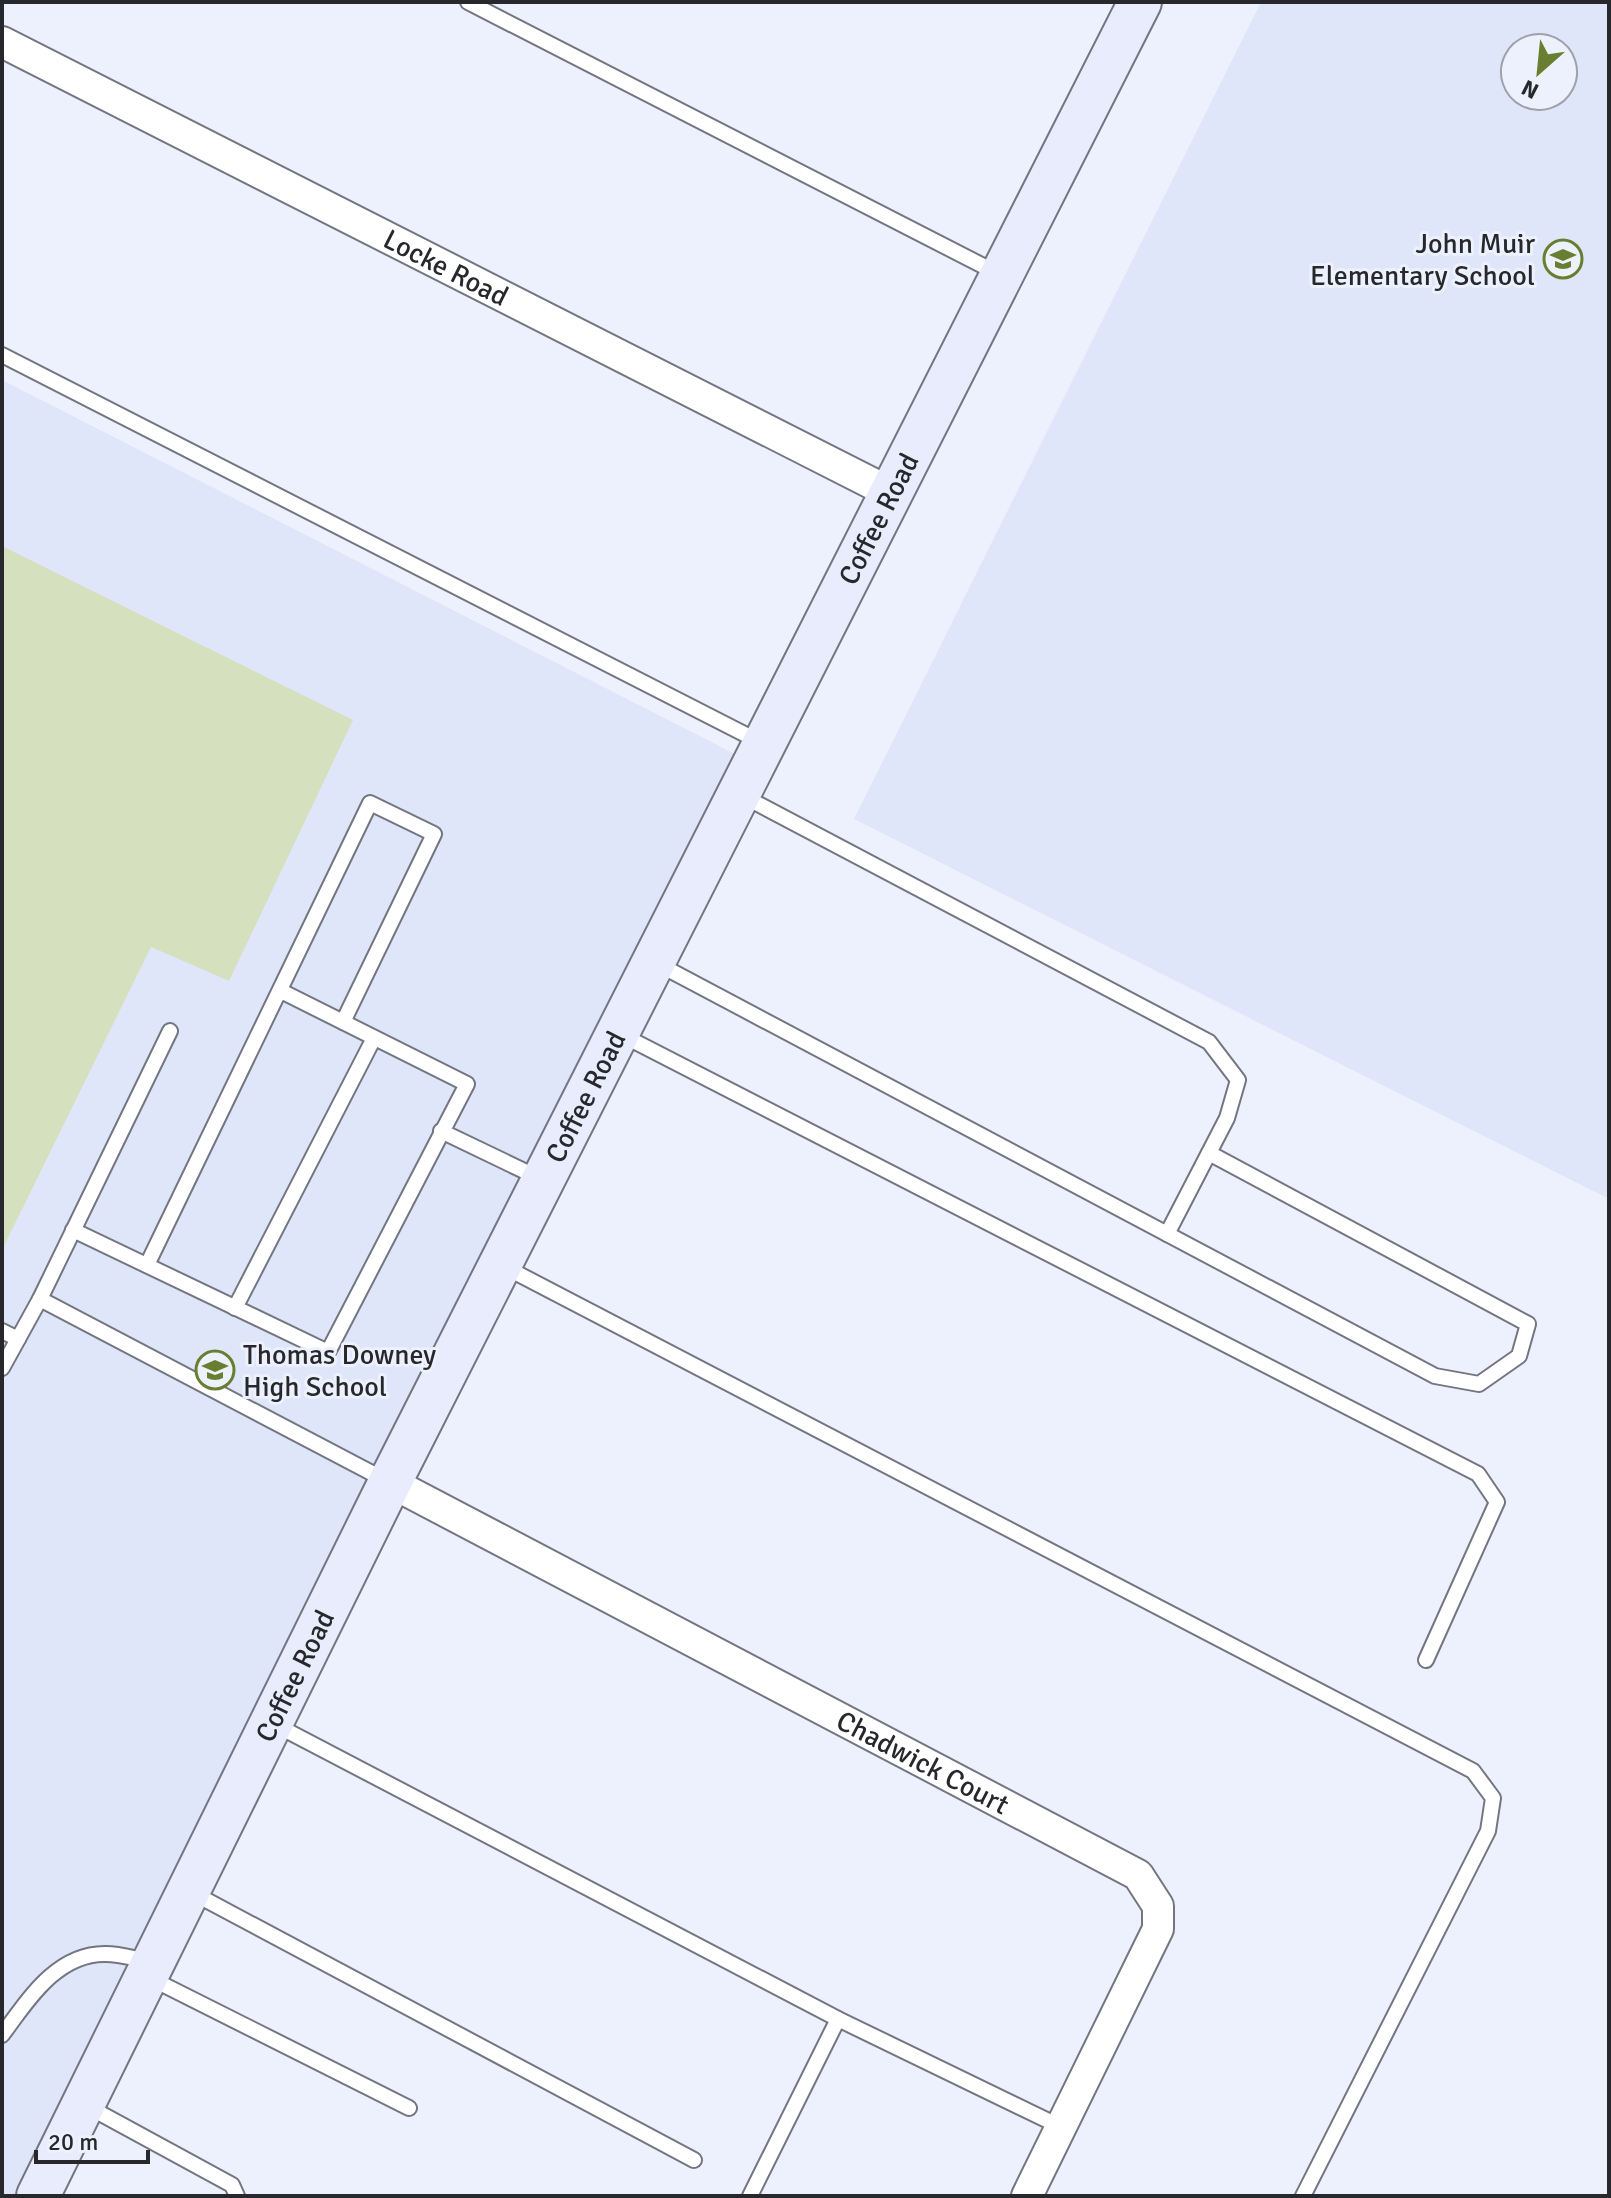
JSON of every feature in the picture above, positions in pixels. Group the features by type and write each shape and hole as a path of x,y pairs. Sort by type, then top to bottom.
{"main road":[{"name":"Coffee Road","path":"45,2190 83,2105 390,1482 1140,2"}],"street":[{"name":"Locke Road","path":"2,42 891,493"},
{"name":"Chadwick Court","path":"390,1482 1138,1875 1158,1906 1158,1929 1027,2196"}],"lane":[{"path":"468,2 1001,275"},
{"path":"2,355 763,744"},
{"path":"739,794 1209,1042 1238,1080 1227,1118 1167,1234"},
{"path":"147,1265 370,803 434,834 343,1022"},
{"path":"654,962 1435,1376 1479,1384 1519,1356 1528,1324 1209,1153"},
{"path":"73,1230 328,1352 467,1084 281,991"},
{"path":"2,1368 40,1299 170,1031"},
{"path":"618,1033 1478,1474 1497,1502 1426,1660"},
{"path":"235,1308 374,1038"},
{"path":"441,1131 543,1180"},
{"path":"501,1265 1473,1771 1493,1798 1488,1831 1303,2196"},
{"path":"40,1299 390,1482"},
{"path":"2,1331 18,1339"},
{"path":"272,1723 838,2019 1061,2127"},
{"path":"189,1891 694,2160"},
{"path":"2,2035 37,1987 75,1959 106,1954 150,1969 409,2108"},
{"path":"750,2196 838,2019"},
{"path":"83,2105 232,2185 237,2196"}],"shaded area":[{"path":"1261,2 1609,2 1609,1199 854,819"},
{"name":"Thomas Downey High School","path":"2,380 735,754 15,2196 2,2196"}],"green space":[{"path":"2,546 353,720 229,981 151,947 2,1250"}],"place":[{"name":"John Muir Elementary School","path":"1563,259"},
{"name":"Thomas Downey High School","path":"215,1370"}]}
